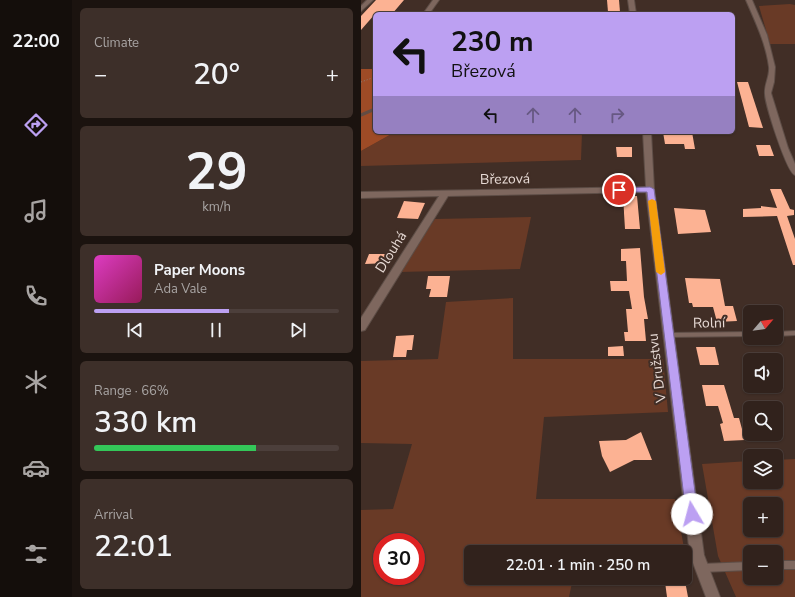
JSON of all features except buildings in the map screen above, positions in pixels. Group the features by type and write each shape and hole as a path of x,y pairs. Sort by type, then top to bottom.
{"street":[{"path":"361,9 370,0"},
{"path":"427,12 436,0"},
{"path":"631,0 633,12"},
{"path":"749,0 764,35 772,67 771,82 768,93 783,148 795,173"},
{"name":"V Družstvu","path":"647,134 650,189 697,555 713,597"},
{"name":"Březová","path":"361,195 650,189"},
{"name":"Dlouhá","path":"361,327 445,193"}],"lane":[{"name":"Rolní","path":"669,335 743,334"},
{"path":"783,334 795,334"},
{"path":"783,565 795,565"},
{"path":"702,568 743,566"}],"path":[{"path":"361,82 373,78"}],"shaded area":[{"path":"795,5 795,44 770,44 759,6"},
{"path":"361,69 373,69 373,134 391,134 361,151"},
{"path":"391,134 582,134 581,160 361,166 361,151"},
{"path":"531,217 520,269 399,272 435,219"},
{"path":"513,298 513,359 663,359 668,412 544,417 536,499 675,499 684,545 464,545 464,585 572,585 569,597 361,597 361,510 393,509 412,444 361,443 361,361 438,359 446,302"},
{"path":"795,459 795,597 736,597 718,556 702,464 743,461 743,489 783,489 783,460"}],"waterway":[{"path":"361,115 373,110"}],"slow traffic":[{"path":"652,201 661,272"}],"route":[{"path":"619,190 650,189 692,514"}]}
